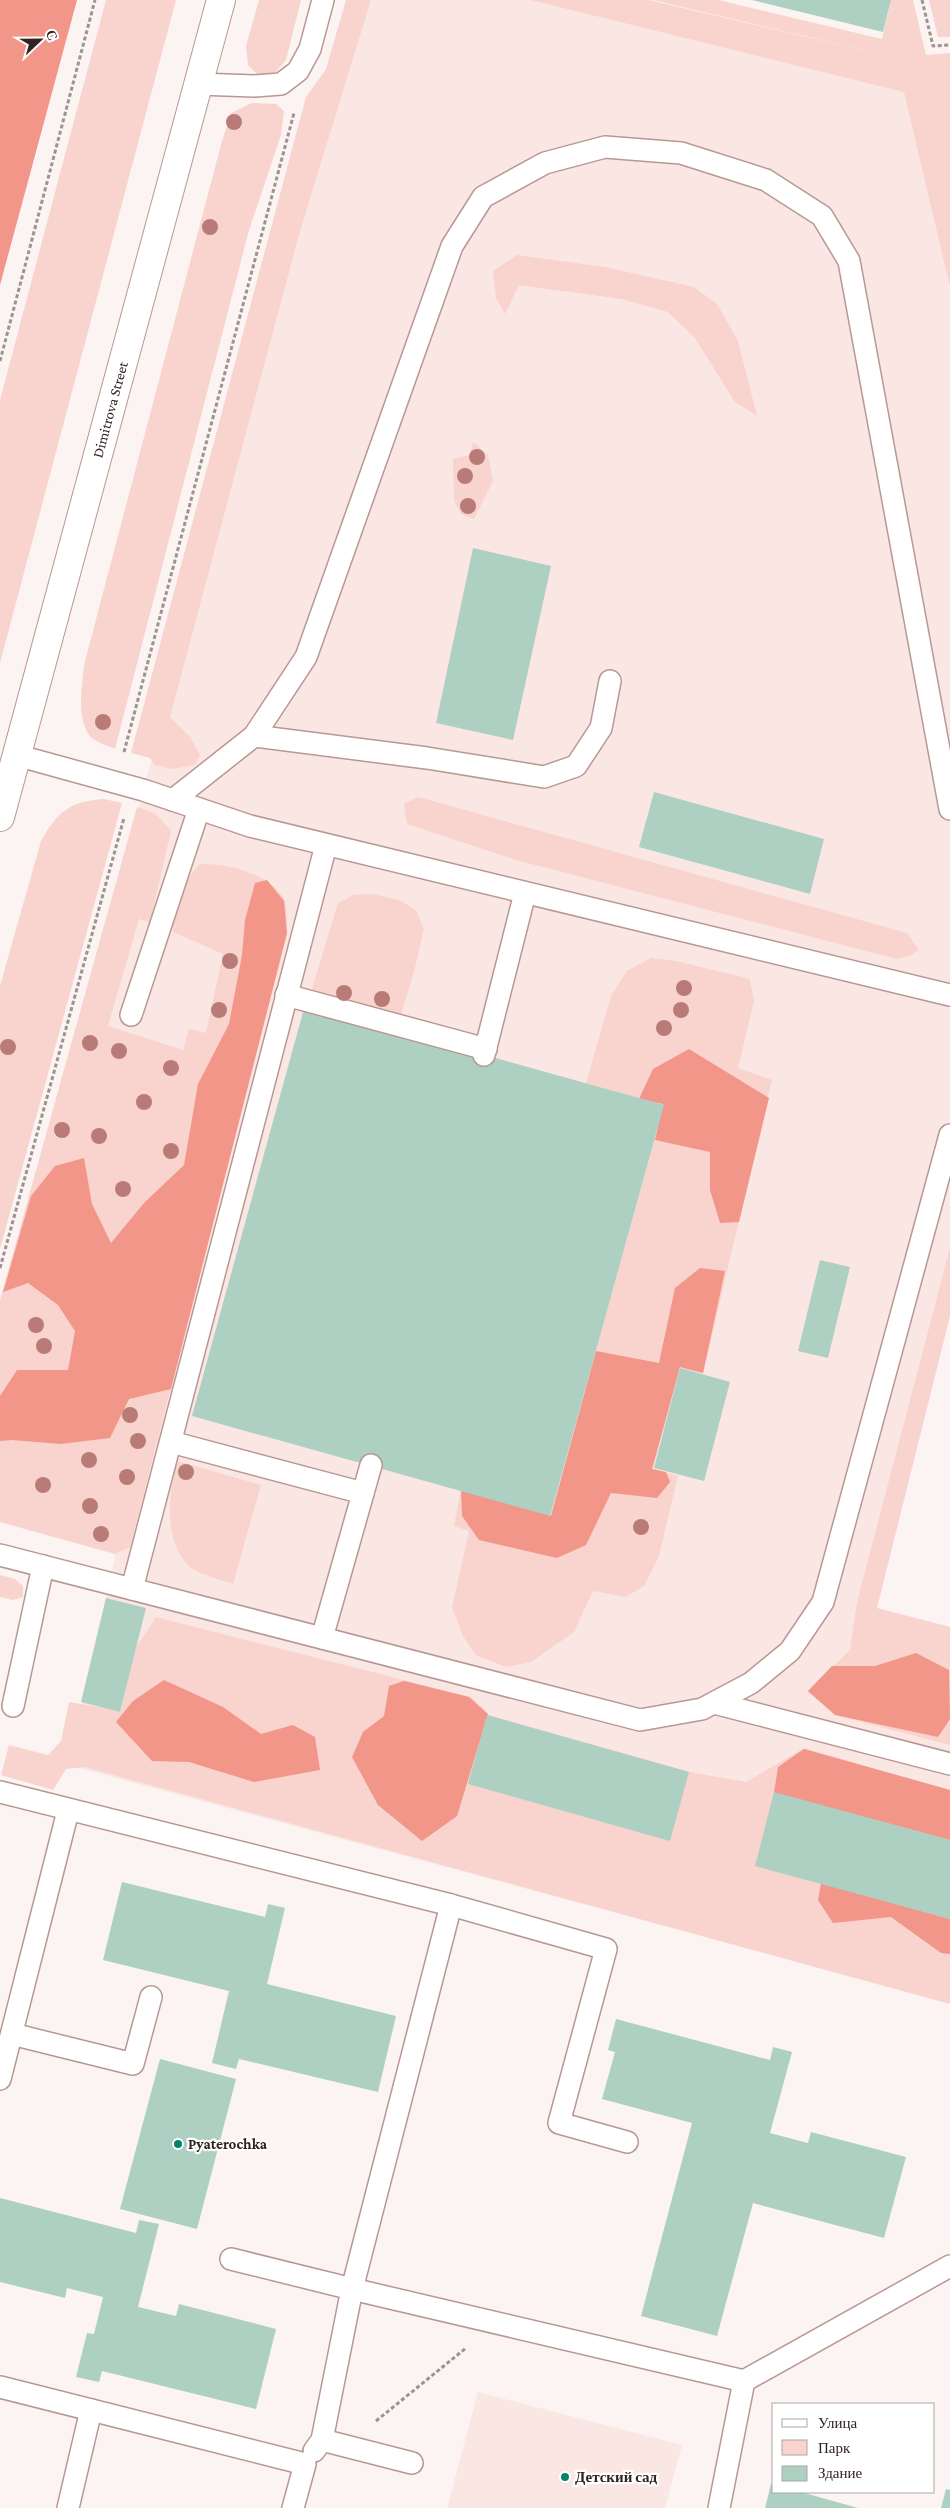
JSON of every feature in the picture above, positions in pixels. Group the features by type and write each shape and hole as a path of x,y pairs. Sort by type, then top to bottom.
{"main road":[{"name":"Dimitrova Street","path":"0,817 221,0"}],"lane":[{"path":"198,84 254,86 281,84 298,71 310,49 323,0"},
{"path":"173,800 254,736 306,657 452,246 483,197 545,163 605,147 681,153 766,180 822,216 849,261 950,810"},
{"path":"254,736 427,758 544,777 576,766 600,728 610,681"},
{"path":"16,755 173,800 250,826 950,995"},
{"path":"131,1015 199,809"},
{"path":"132,1589 326,845"},
{"path":"286,995 485,1052 525,893"},
{"path":"0,1555 640,1720 702,1709 751,1683 790,1651 823,1602 950,1135"},
{"path":"171,1442 363,1493"},
{"path":"322,1638 371,1465"},
{"path":"13,1706 43,1566"},
{"path":"714,1703 950,1764"},
{"path":"0,1792 68,1811 451,1905 606,1949 559,2123 627,2142"},
{"path":"0,2079 68,1811"},
{"path":"293,2508 305,2464 322,2440 352,2289 451,1905"},
{"path":"12,2034 133,2064 151,1997"},
{"path":"232,2259 744,2381 950,2266"},
{"path":"720,2508 744,2381"},
{"path":"0,2387 305,2464"},
{"path":"68,2508 91,2410"},
{"path":"322,2440 412,2463"}],"path":[{"path":"0,361 95,0"},
{"path":"922,0 933,46 950,45"},
{"path":"0,1268 127,805 124,750 295,108"},
{"path":"346,2446 495,2322"}],"shaded area":[{"path":"0,0 77,0 0,285"},
{"path":"354,0 646,0 926,66 950,165 950,1314 876,1608 950,1627 950,2003 68,1765 116,1554 0,1522 0,1307 144,788"},
{"path":"267,880 284,901 287,933 171,1389 129,1399 110,1438 61,1444 12,1440 0,1441 0,1396 17,1370 68,1370 75,1331 58,1305 28,1283 3,1292 31,1196 55,1166 84,1158 92,1204 111,1243 144,1203 184,1165 198,1084 229,1024 242,955 245,920 255,883"},
{"path":"689,1049 769,1098 739,1222 720,1223 710,1190 710,1152 655,1140 663,1104 639,1099 653,1069"},
{"path":"700,1268 725,1271 703,1373 680,1367 652,1469 666,1472 670,1482 657,1498 611,1493 586,1545 557,1558 479,1540 462,1516 461,1489 551,1516 596,1351 659,1363 675,1288"},
{"path":"916,1653 949,1670 950,1719 938,1737 835,1715 808,1691 832,1666 875,1666"},
{"path":"164,1680 223,1707 261,1734 293,1725 315,1737 320,1770 254,1782 189,1762 152,1761 116,1722 133,1701"},
{"path":"404,1681 469,1697 488,1714 457,1816 422,1841 378,1805 352,1757 363,1732 384,1716 389,1686"},
{"path":"804,1749 950,1790 950,1840 774,1793 778,1767"},
{"path":"821,1883 950,1919 950,1954 941,1953 891,1917 833,1923 818,1900"},
{"name":"Детский сад","path":"478,2392 682,2445 665,2508 447,2508"}],"green space":[{"path":"106,0 176,0 0,663 0,400"},
{"path":"259,0 301,0 286,60 275,73 259,76 248,65 246,46"},
{"path":"346,0 371,0 300,231 170,717 190,737 200,755 195,765 172,769 155,765 150,758 131,753 306,97 326,69"},
{"path":"531,0 649,0 926,65 653,0 718,0 882,39 891,0 913,0 926,55 950,53 950,287 904,92"},
{"path":"929,0 950,0 950,37 938,37"},
{"path":"252,103 276,104 284,111 281,135 249,230 115,749 102,744 90,736 83,720 81,692 84,665 222,141 231,113"},
{"path":"517,255 605,267 694,287 717,304 738,341 757,416 735,402 695,338 668,312 621,299 519,285 505,314 496,298 493,271"},
{"path":"473,442 488,455 493,481 474,519 461,514 454,501 453,459 470,455"},
{"path":"418,797 907,933 919,950 909,956 897,959 516,860 407,824 404,804"},
{"path":"104,799 122,803 0,1249 0,986 41,841 53,822 66,810 82,802"},
{"path":"137,807 156,814 171,831 150,922 139,919 108,1026 183,1050 189,1029 206,1033 223,954 173,932 173,922 179,895 188,879 200,864 222,865 246,871 268,882 284,899 287,934 130,1547 115,1554 0,1522 0,1300"},
{"path":"373,894 399,900 416,910 424,929 400,1018 310,995 338,903 354,895"},
{"path":"651,958 676,961 750,979 754,1001 738,1068 772,1080 703,1374 680,1368 653,1469 678,1476 659,1556 644,1586 626,1597 593,1591 574,1632 531,1662 506,1667 476,1655 463,1636 452,1608 469,1531 454,1526 461,1489 550,1514 664,1106 586,1083 611,996 627,971"},
{"path":"950,1248 950,1316 877,1608 950,1627 950,1745 839,1716 807,1692 850,1650 857,1602"},
{"path":"177,1461 261,1485 233,1584 194,1570 181,1556 175,1544 171,1530 170,1502"},
{"path":"0,1575 15,1579 23,1586 23,1597 13,1600 0,1597"},
{"path":"156,1617 471,1697 489,1715 690,1772 746,1782 804,1748 950,1790 950,2004 84,1767 66,1769 53,1790 1,1775 9,1745 48,1755 61,1741 69,1702 121,1711 135,1649"}],"building":[{"path":"752,0 891,0 883,32"},
{"path":"473,548 551,566 513,740 436,723"},
{"path":"654,792 824,839 810,894 639,847"},
{"path":"305,1005 664,1105 550,1516 192,1416"},
{"path":"820,1260 850,1267 828,1358 798,1351"},
{"path":"680,1368 730,1382 704,1481 654,1468"},
{"path":"106,1598 146,1608 120,1712 81,1702"},
{"path":"487,1715 689,1772 670,1841 468,1784"},
{"path":"774,1792 950,1840 950,1919 755,1866"},
{"path":"122,1882 265,1917 268,1904 285,1908 267,1984 396,2016 378,2092 239,2059 236,2069 212,2063 229,1991 103,1960"},
{"path":"616,2019 770,2060 773,2047 792,2052 770,2133 808,2143 811,2132 906,2157 884,2238 753,2203 717,2336 641,2316 692,2123 602,2099 615,2052 608,2050"},
{"name":"Pyaterochka","path":"160,2059 236,2079 197,2229 120,2209"},
{"path":"0,2198 136,2233 139,2220 159,2224 138,2307 176,2316 179,2304 276,2329 256,2409 102,2371 99,2382 76,2377 87,2333 94,2334 103,2297 67,2288 65,2298 0,2282"},
{"path":"772,2484 772,2493 805,2493 858,2508 765,2508"},
{"path":"946,2489 950,2490 950,2508 941,2508"}],"place":[{"name":"Pyaterochka","path":"178,2144"},
{"name":"Детский сад","path":"565,2477"}]}
